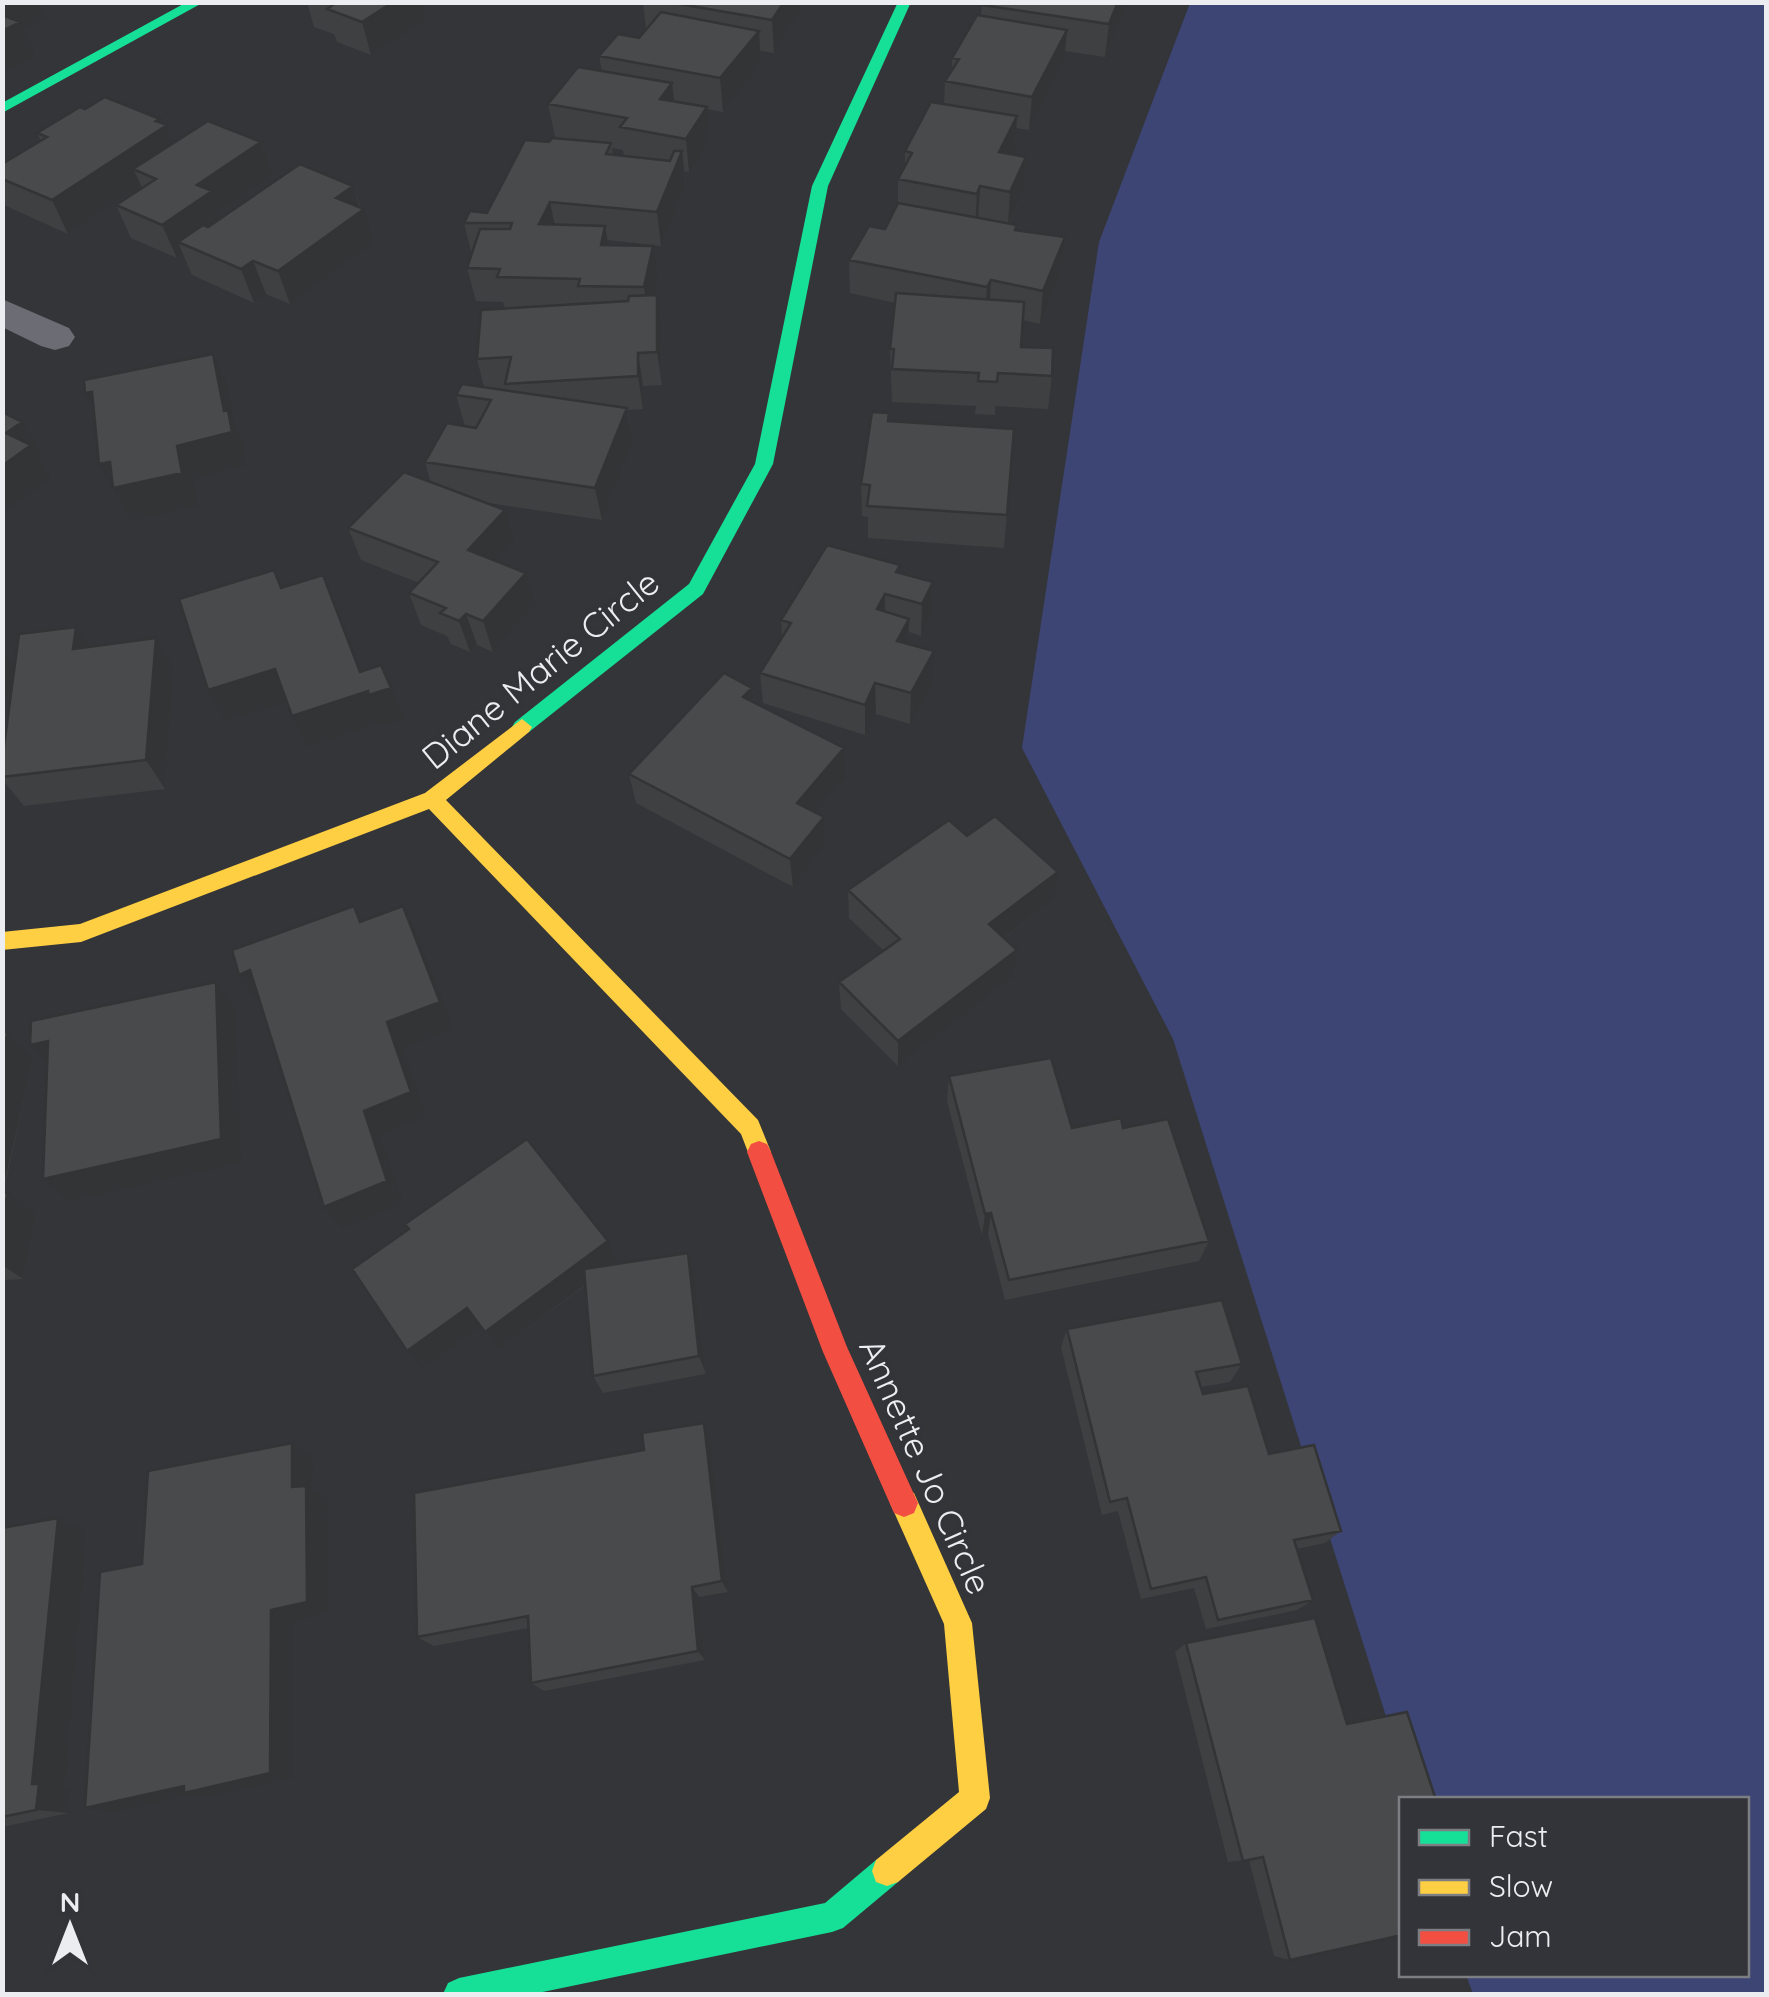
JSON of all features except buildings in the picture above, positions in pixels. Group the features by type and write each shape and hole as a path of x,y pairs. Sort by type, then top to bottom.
{"street":[{"path":"2,110 198,2"},
{"name":"Diane Marie Circle","path":"2,942 81,933 432,799 696,589 764,464 820,186 904,2"},
{"path":"2,311 55,336"},
{"name":"Annette Jo Circle","path":"432,799 750,1128 836,1352 958,1624 975,1798 832,1918 460,1994"}],"shaded area":[{"path":"1190,3 1766,3 1766,1994 1473,1994 1467,1977 1749,1977 1749,1797 1411,1797 1173,1039 1022,748 1099,242"}],"traffic: fast":[{"path":"2,109 198,2"},
{"path":"522,727 696,589 764,464 820,186 905,2"},
{"path":"459,1994 832,1917 887,1871"}],"traffic: slow":[{"path":"2,941 81,933 432,799 522,727"},
{"path":"432,799 750,1128 759,1152"},
{"path":"887,1871 975,1798 958,1623 904,1503"}],"traffic: jam":[{"path":"759,1152 836,1352 904,1503"}]}
